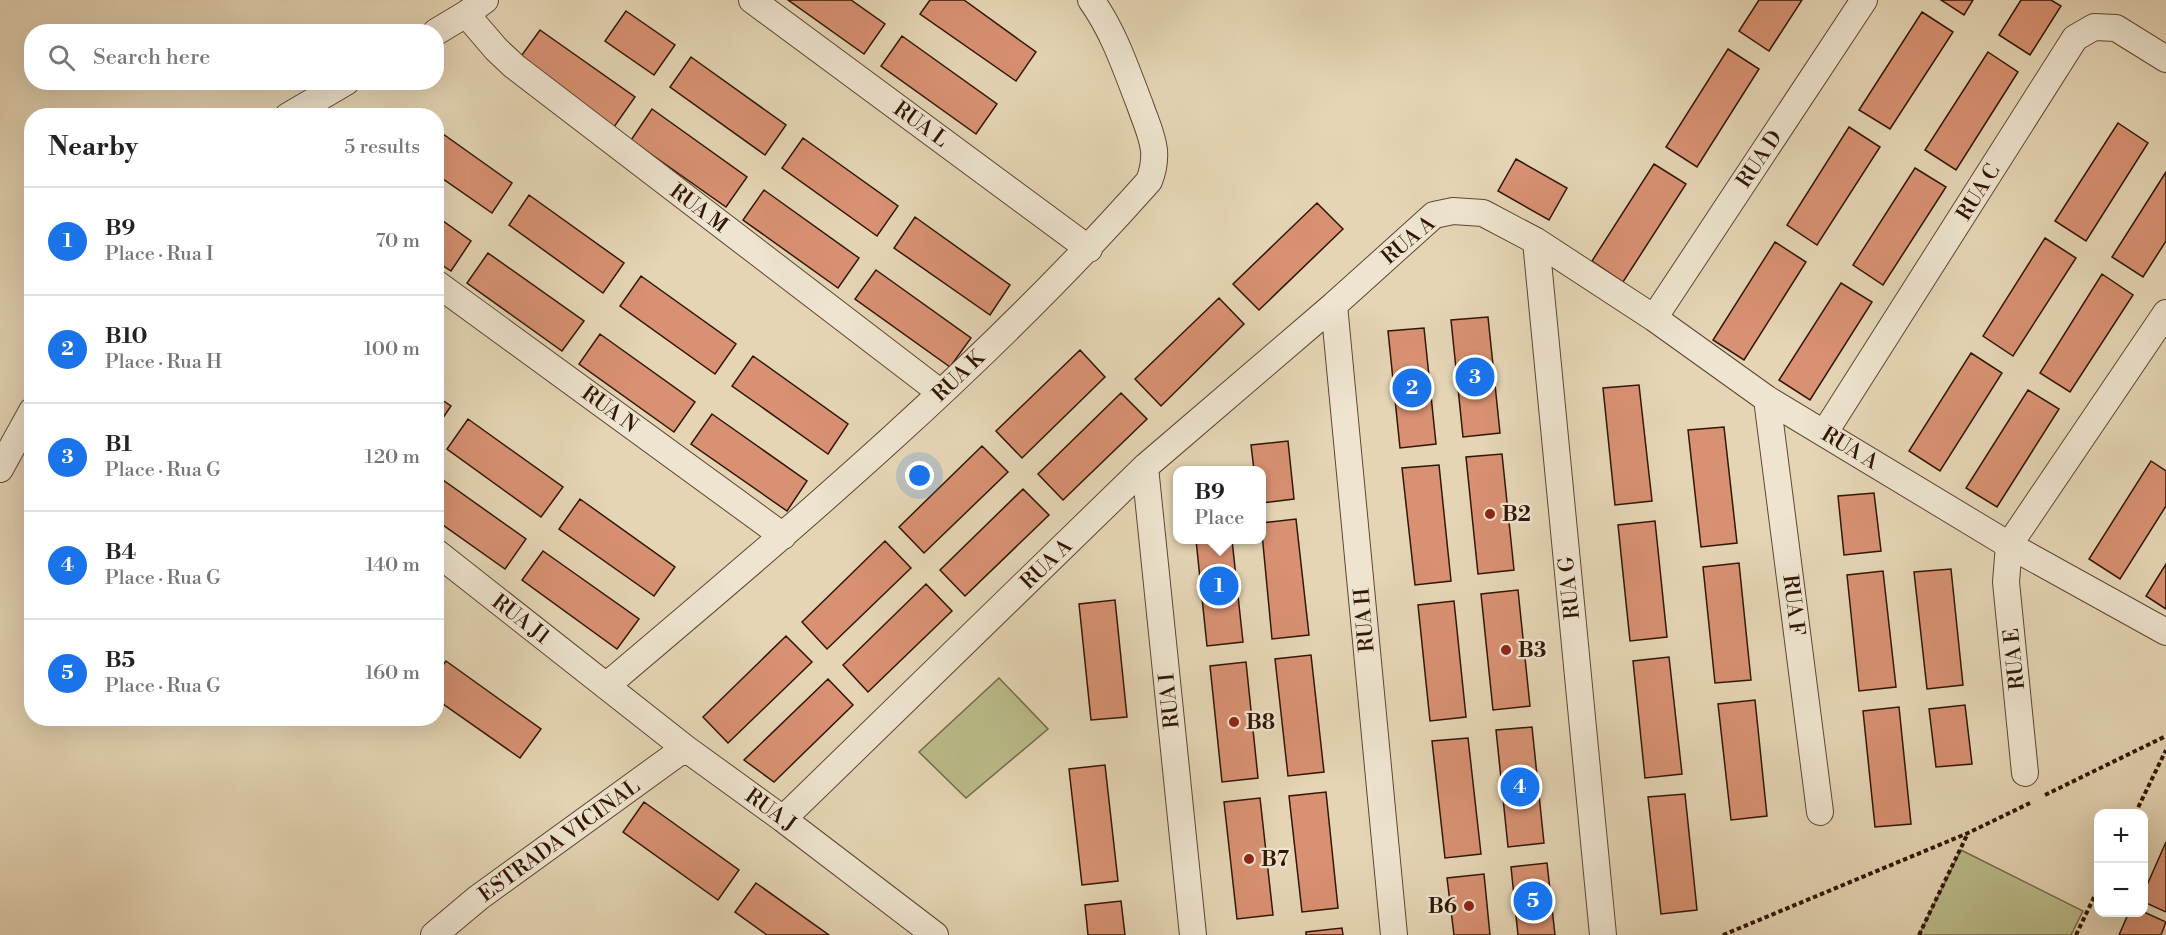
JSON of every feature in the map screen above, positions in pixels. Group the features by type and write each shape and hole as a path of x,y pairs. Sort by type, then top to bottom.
{"street":[{"name":"RUA L","path":"752,0 1089,249"},
{"name":"RUA K","path":"606,686 783,536 941,393 1089,249 1149,181 1154,168 1154,149 1150,134 1122,57 1103,18 1091,0"},
{"name":"RUA D","path":"1653,318 1864,0"},
{"path":"444,27 476,7"},
{"name":"RUA M","path":"476,7 496,48 514,66 941,393"},
{"name":"RUA C","path":"1825,432 2075,38 2094,27 2116,28 2166,59"},
{"path":"302,108 332,90"},
{"name":"RUA A","path":"783,819 1145,467 1334,305 1434,215 1453,211 1483,213 1536,240 1653,318 1767,399 1825,432 2008,545 2166,632"},
{"name":"RUA G","path":"1536,240 1603,935"},
{"name":"RUA N","path":"444,289 783,536"},
{"name":"RUA H","path":"1334,305 1394,935"},
{"path":"2008,545 2166,313"},
{"name":"RUA F","path":"1767,399 1820,812"},
{"path":"0,470 24,426"},
{"name":"RUA I","path":"1145,467 1193,935"},
{"name":"RUA E","path":"2008,545 2006,582 2025,773"},
{"name":"RUA J1","path":"444,558 606,686"},
{"name":"RUA J","path":"606,686 935,935"},
{"name":"ESTRADA VICINAL","path":"434,935 487,892 685,748"}],"path":[{"path":"2041,797 2166,736"},
{"path":"2137,809 2166,750"},
{"path":"1722,935 1968,833 2031,802"},
{"path":"1919,935 1968,833"},
{"path":"2076,935 2094,897"}],"green space":[{"path":"999,678 1048,729 966,798 919,752"},
{"path":"1961,850 2083,911 2071,935 1919,935"}],"building":[{"path":"788,0 851,0 885,24 864,54"},
{"path":"930,0 964,0 1036,52 1016,81 920,14"},
{"path":"1759,0 1802,0 1769,51 1739,31"},
{"path":"1941,0 1973,0 1964,15"},
{"path":"2021,0 2051,0 2061,6 2030,55 1999,35"},
{"path":"626,11 675,45 654,75 605,41"},
{"path":"1922,12 1953,32 1890,129 1859,110"},
{"path":"540,30 635,97 614,127 519,59"},
{"path":"902,36 997,104 976,134 881,66"},
{"path":"1728,49 1759,69 1697,167 1666,147"},
{"path":"1988,52 2018,72 1956,170 1925,150"},
{"path":"691,57 786,125 765,155 670,87"},
{"path":"652,109 747,177 726,207 631,140"},
{"path":"2118,123 2148,143 2086,241 2055,221"},
{"path":"1849,127 1880,147 1817,245 1787,225"},
{"path":"444,135 512,183 492,213 444,180"},
{"path":"803,138 898,206 877,236 782,168"},
{"path":"1516,159 1567,188 1549,220 1498,191"},
{"path":"1654,164 1686,184 1623,282 1592,261"},
{"path":"1915,168 1946,187 1883,285 1853,265"},
{"path":"2166,172 2166,241 2143,277 2112,257"},
{"path":"764,190 859,258 838,288 743,220"},
{"path":"529,195 624,263 603,293 509,225"},
{"path":"1317,203 1343,229 1259,310 1233,284"},
{"path":"915,217 1010,285 990,315 894,248"},
{"path":"444,222 471,241 451,271 444,266"},
{"path":"2045,238 2076,258 2013,356 1983,336"},
{"path":"1775,242 1806,262 1744,360 1713,340"},
{"path":"488,253 584,321 562,351 467,283"},
{"path":"876,270 971,338 950,367 855,299"},
{"path":"2102,274 2133,295 2070,392 2040,373"},
{"path":"641,276 736,344 715,374 620,306"},
{"path":"1841,283 1872,302 1810,400 1779,380"},
{"path":"1219,298 1244,324 1161,406 1135,379"},
{"path":"1488,317 1500,433 1463,437 1451,320"},
{"path":"1424,328 1436,444 1400,448 1388,331"},
{"path":"600,334 695,402 674,432 579,364"},
{"path":"1080,350 1105,377 1022,458 996,431"},
{"path":"1971,353 2002,373 1940,471 1909,451"},
{"path":"753,356 848,424 828,454 732,386"},
{"path":"1639,385 1652,501 1615,505 1603,388"},
{"path":"2028,390 2059,409 1997,507 1966,488"},
{"path":"1121,393 1147,419 1063,500 1038,474"},
{"path":"444,401 451,406 444,416"},
{"path":"712,414 807,481 787,511 691,444"},
{"path":"468,419 563,487 541,517 447,449"},
{"path":"1724,427 1737,543 1701,547 1688,430"},
{"path":"1288,441 1294,499 1266,502 1266,466 1254,466 1251,445"},
{"path":"982,446 1008,472 924,553 899,527"},
{"name":"B2","path":"1502,454 1514,570 1478,574 1466,457"},
{"path":"2151,461 2166,471 2166,506 2120,579 2089,559"},
{"path":"1439,465 1451,581 1415,585 1402,468"},
{"path":"444,481 526,539 505,569 444,526"},
{"path":"1023,489 1049,515 965,596 940,570"},
{"path":"1874,493 1881,551 1844,555 1838,496"},
{"path":"580,499 675,567 654,596 559,529"},
{"path":"1296,519 1309,635 1272,639 1263,544 1266,544 1266,522"},
{"path":"1655,521 1667,637 1630,641 1618,525"},
{"path":"885,541 911,568 827,649 802,622"},
{"path":"1196,544 1232,544 1243,642 1207,646"},
{"path":"543,551 639,619 617,649 522,580"},
{"path":"1739,563 1751,680 1715,683 1703,567"},
{"path":"2166,564 2166,609 2146,596"},
{"path":"1951,569 1963,685 1927,689 1914,572"},
{"path":"1883,571 1896,687 1859,691 1847,575"},
{"path":"926,584 952,611 868,692 843,665"},
{"name":"B3","path":"1518,590 1530,706 1493,710 1481,594"},
{"path":"1115,600 1127,717 1091,720 1079,604"},
{"path":"1454,601 1466,717 1430,721 1418,605"},
{"path":"786,636 812,662 728,743 703,717"},
{"path":"1311,655 1324,772 1288,776 1275,659"},
{"path":"1669,657 1682,774 1645,778 1633,661"},
{"path":"446,661 541,729 520,758 444,705 444,664"},
{"name":"B8","path":"1246,662 1258,778 1222,782 1210,666"},
{"path":"828,679 853,705 774,782 744,760"},
{"path":"1755,700 1767,816 1731,820 1718,704"},
{"path":"1965,705 1972,764 1936,767 1929,709"},
{"path":"1899,707 1911,824 1875,827 1863,711"},
{"path":"1532,727 1544,843 1508,847 1496,730"},
{"path":"1468,738 1481,854 1445,858 1432,741"},
{"path":"1105,765 1118,881 1082,885 1069,769"},
{"path":"1326,792 1338,908 1302,912 1289,796"},
{"path":"1685,794 1697,910 1661,914 1648,797"},
{"name":"B7","path":"1260,798 1273,915 1237,919 1224,802"},
{"path":"644,802 739,870 718,900 623,832"},
{"path":"2166,842 2166,912 2148,904 2148,883"},
{"path":"1547,863 1555,935 1518,935 1511,867"},
{"name":"B6","path":"1484,874 1490,935 1454,935 1447,878"},
{"path":"756,883 829,935 767,935 735,912"},
{"path":"1121,901 1125,935 1088,935 1085,905"},
{"path":"2148,914 2166,922 2161,935 2119,935 2127,917 2148,917"},
{"path":"1342,928 1343,935 1306,935 1306,932"}],"place":[{"name":"B1","path":"1475,377"},
{"name":"B10","path":"1412,388"},
{"name":"B2","path":"1490,514"},
{"name":"B9","path":"1219,586"},
{"name":"B3","path":"1506,650"},
{"name":"B8","path":"1234,722"},
{"name":"B4","path":"1520,787"},
{"name":"B7","path":"1249,859"},
{"name":"B5","path":"1533,901"},
{"name":"B6","path":"1469,906"}]}
